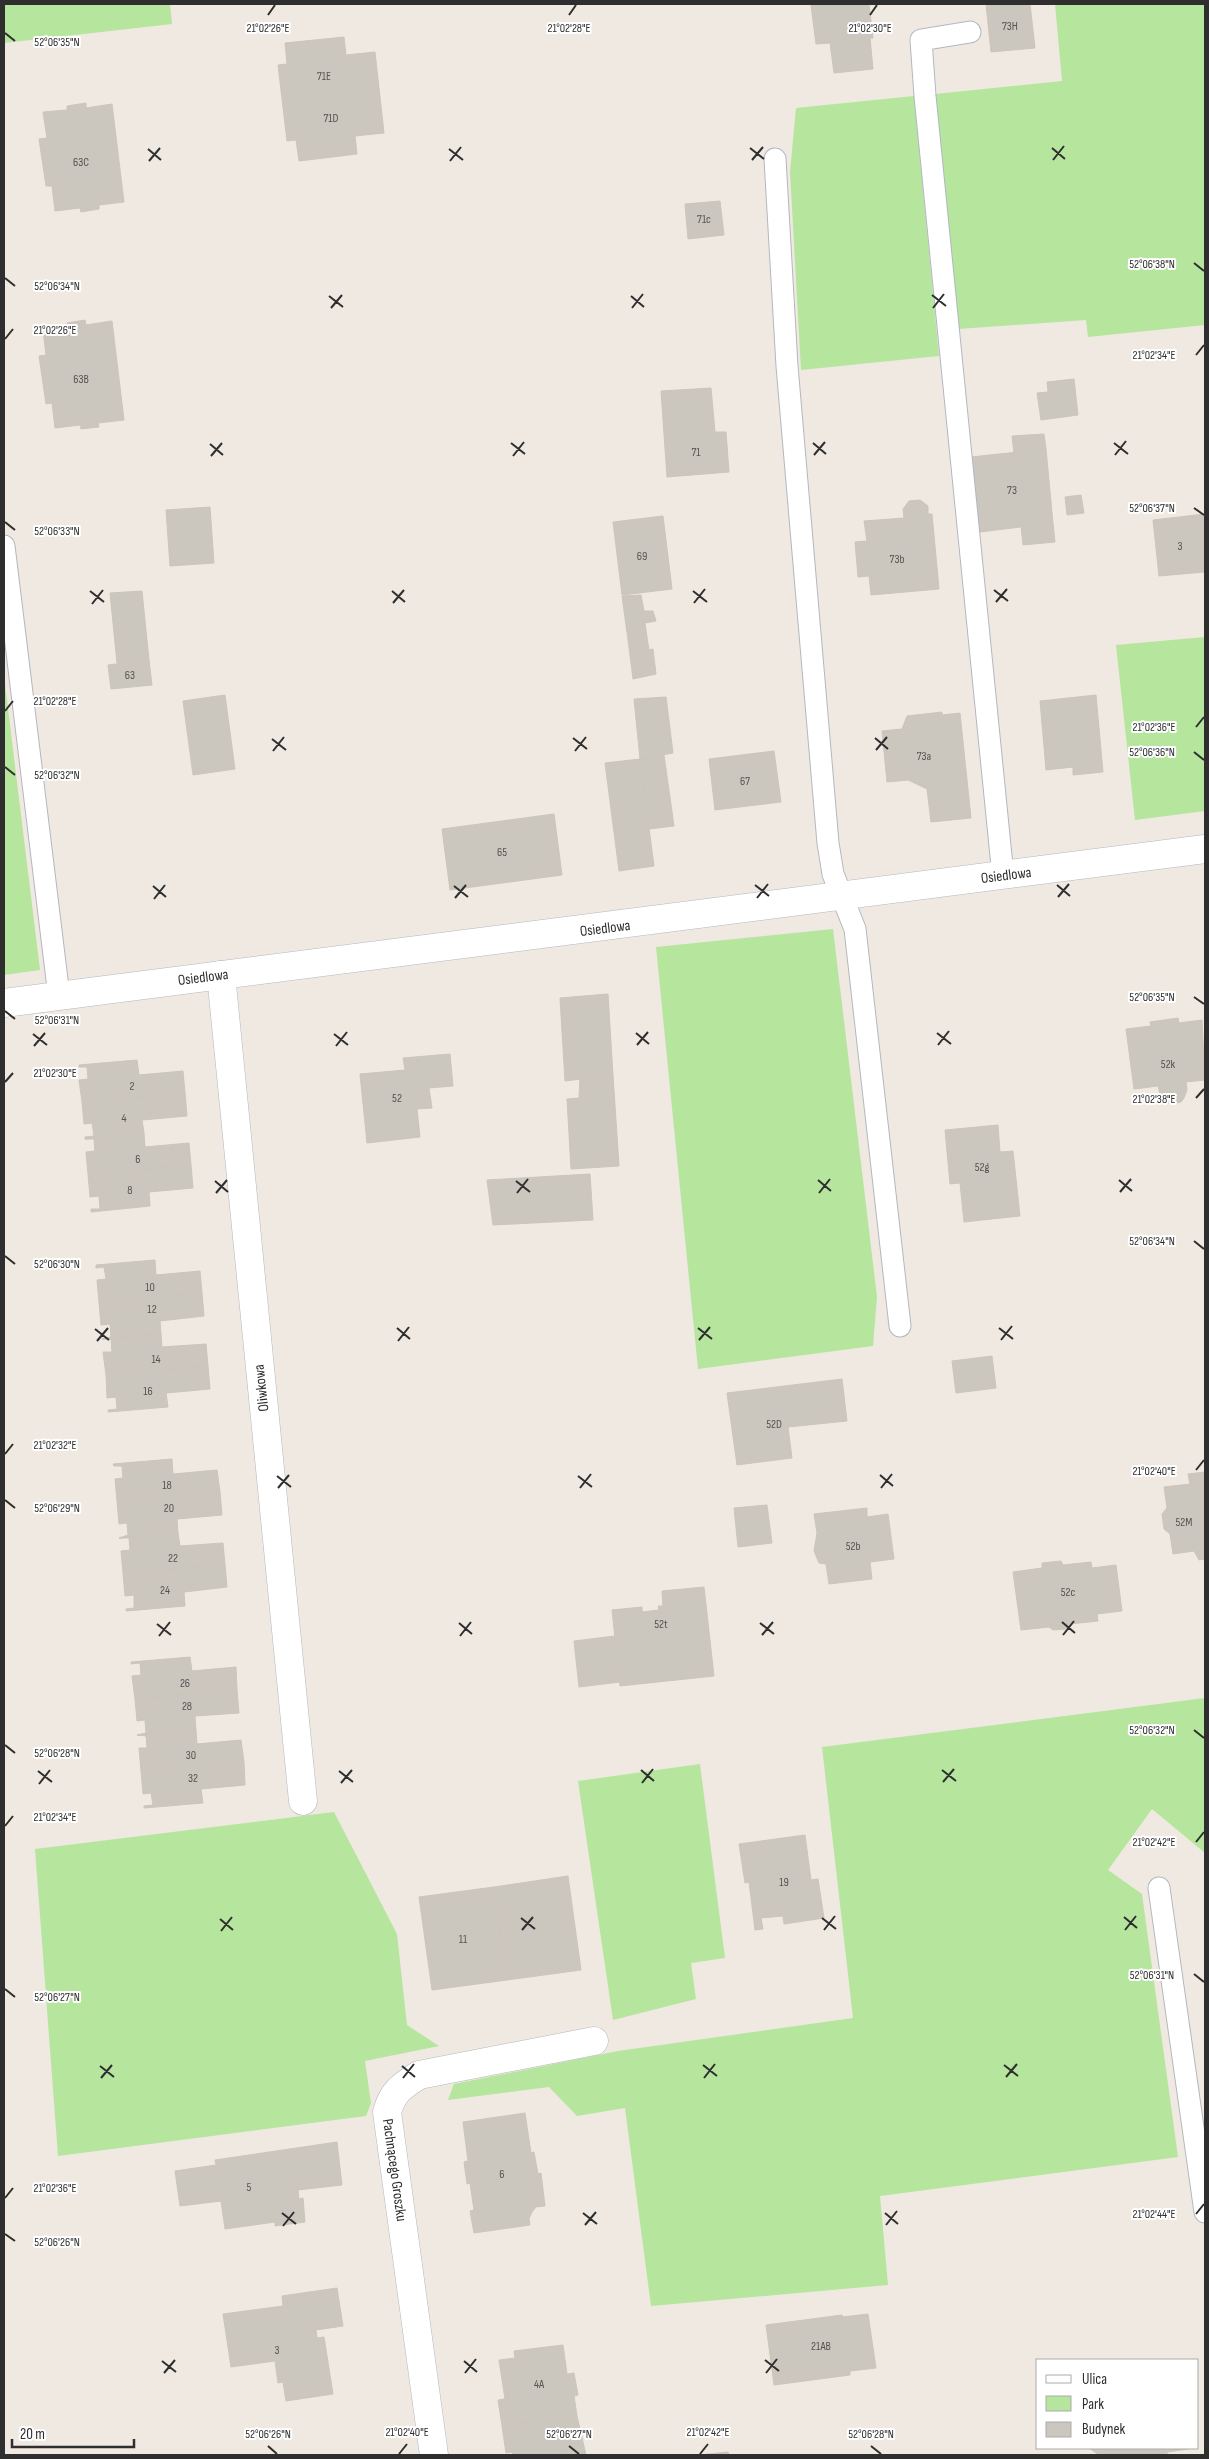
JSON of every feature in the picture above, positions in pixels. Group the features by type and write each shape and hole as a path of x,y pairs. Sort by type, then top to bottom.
{"street":[{"name":"Osiedlowa","path":"4,1003 617,926 841,895 1205,849"},
{"name":"Oliwkowa","path":"221,975 302,1800"},
{"name":"Pachnącego Groszku","path":"434,2455 387,2112 391,2097 400,2087 419,2075 594,2041"}],"lane":[{"path":"970,32 921,40 1003,876"},
{"path":"776,159 787,366 828,843 833,874 855,929 900,1326"},
{"path":"4,546 58,996"},
{"path":"1159,1888 1205,2212"}],"green space":[{"path":"4,4 170,4 172,24 4,43"},
{"path":"1055,4 1205,4 1205,325 1088,337 1086,320 958,329 935,94 1062,81"},
{"path":"914,96 939,356 801,370 790,172 796,108"},
{"path":"1205,637 1205,811 1135,820 1116,645"},
{"path":"4,676 40,970 4,975"},
{"path":"833,929 877,1297 873,1346 698,1369 656,947"},
{"path":"1205,1698 1205,1853 1152,1809 1108,1870 1142,1894 1178,2157 880,2196 888,2285 651,2306 625,2108 577,2116 549,2087 448,2100 454,2084 618,2051 853,2018 822,1747"},
{"path":"700,1764 725,1958 691,1963 696,1999 613,2020 578,1781"},
{"path":"334,1812 397,1934 407,2025 439,2046 365,2061 371,2103 366,2116 58,2156 35,1849"}],"building":[{"path":"869,4 873,38 870,38 873,69 834,73 830,43 816,44 811,5"},
{"path":"986,4 1030,4 1035,48 991,52"},
{"path":"344,37 346,55 375,52 384,133 355,136 357,154 299,161 296,140 287,141 278,65 287,64 285,43"},
{"path":"86,103 86,108 112,104 124,202 99,205 99,209 81,212 80,208 55,211 52,186 46,186 39,139 47,138 43,112 67,110 67,106"},
{"path":"720,201 724,235 688,239 685,204"},
{"path":"85,320 86,325 112,321 124,420 98,423 99,427 81,429 80,425 55,428 52,403 46,404 39,356 46,355 43,330 67,327 67,323"},
{"path":"1074,379 1078,415 1041,420 1037,393 1048,392 1047,382"},
{"path":"711,388 715,432 726,432 729,472 667,477 661,391"},
{"path":"1044,434 1046,449 1014,453 1012,436"},
{"path":"1046,449 1053,523 980,532 971,457"},
{"path":"1081,495 1084,513 1067,515 1065,497"},
{"path":"920,500 928,506 928,514 932,514 939,589 871,595 869,576 858,577 855,542 867,541 864,521 904,518 903,509 909,501"},
{"path":"210,507 214,563 170,566 166,510"},
{"path":"1205,514 1205,572 1159,576 1153,520"},
{"path":"663,516 672,589 622,595 613,522"},
{"path":"1053,523 1055,542 1023,545 1021,526"},
{"path":"142,591 149,660 117,663 110,593"},
{"path":"641,595 644,611 653,611 656,621 645,623 648,644 629,647 622,596"},
{"path":"648,644 649,650 653,649 656,674 633,679 629,647"},
{"path":"149,660 152,685 111,689 108,665"},
{"path":"225,695 235,769 193,775 183,701"},
{"path":"1096,695 1103,772 1073,775 1073,767 1046,770 1040,701"},
{"path":"666,697 673,753 640,759 634,699"},
{"path":"942,712 942,715 960,713 971,818 931,822 927,789 908,780 887,782 882,731 902,729 907,716"},
{"path":"774,751 781,802 715,810 709,759"},
{"path":"664,755 674,826 649,829 640,759"},
{"path":"640,759 654,866 619,871 605,763"},
{"path":"554,814 562,875 450,890 442,829"},
{"path":"608,994 613,1075 565,1081 560,998"},
{"path":"1178,1018 1179,1023 1202,1020 1205,1080 1186,1082 1187,1090 1184,1098 1181,1102 1171,1104 1161,1099 1158,1086 1134,1089 1126,1029 1151,1026 1150,1022"},
{"path":"450,1054 453,1086 429,1088 432,1108 417,1109 420,1137 367,1143 360,1074 405,1070 403,1058"},
{"path":"137,1060 139,1075 183,1071 185,1093 82,1102 79,1080 88,1079 87,1067 79,1067 79,1065"},
{"path":"613,1075 619,1166 571,1169 567,1099 579,1098 580,1077"},
{"path":"185,1093 187,1116 142,1120 144,1133 85,1139 85,1137 94,1136 92,1123 84,1124 82,1102"},
{"path":"998,1125 1000,1152 1013,1151 1020,1216 964,1222 960,1183 950,1184 945,1130"},
{"path":"144,1133 145,1147 189,1143 191,1165 88,1174 86,1152 95,1151 94,1139 85,1139"},
{"path":"191,1165 193,1188 149,1192 150,1206 91,1212 91,1209 100,1209 99,1196 90,1197 88,1174"},
{"path":"590,1174 593,1220 493,1225 487,1180"},
{"path":"155,1260 156,1275 200,1271 202,1293 99,1303 97,1280 106,1279 104,1267 96,1268 96,1265"},
{"path":"202,1293 204,1316 160,1321 161,1334 102,1339 111,1337 110,1324 101,1325 99,1303"},
{"path":"161,1334 162,1347 206,1344 208,1366 106,1375 103,1352 112,1352 111,1339 102,1339"},
{"path":"992,1356 996,1388 956,1393 952,1361"},
{"path":"208,1366 210,1389 166,1393 168,1407 108,1412 108,1410 117,1409 116,1397 107,1398 106,1375"},
{"path":"842,1379 847,1421 788,1427 792,1458 737,1465 727,1393"},
{"path":"172,1459 173,1474 217,1470 220,1492 117,1501 115,1479 123,1478 122,1466 114,1466 113,1464"},
{"path":"1205,1472 1205,1559 1199,1560 1194,1551 1173,1554 1170,1534 1164,1529 1162,1514 1167,1508 1164,1487 1190,1484 1188,1474"},
{"path":"220,1492 222,1515 177,1519 178,1533 119,1538 128,1535 127,1523 119,1524 117,1501"},
{"path":"767,1505 772,1543 738,1547 734,1508"},
{"path":"867,1508 867,1517 888,1514 894,1559 870,1562 872,1579 829,1584 826,1564 819,1563 814,1551 817,1533 814,1514"},
{"path":"178,1533 180,1546 223,1543 225,1565 123,1573 121,1551 130,1550 129,1538 119,1538"},
{"path":"1061,1561 1063,1565 1091,1562 1092,1568 1116,1565 1122,1611 1097,1614 1098,1621 1070,1624 1066,1629 1053,1630 1049,1627 1021,1630 1013,1572 1042,1568 1042,1563"},
{"path":"225,1565 227,1587 184,1592 185,1606 126,1611 126,1609 134,1608 134,1595 125,1596 123,1573"},
{"path":"704,1587 714,1676 620,1686 612,1610 642,1607 642,1612 659,1610 658,1606 663,1606 662,1591"},
{"path":"615,1636 620,1682 579,1687 574,1641"},
{"path":"190,1657 192,1671 236,1667 237,1690 135,1699 132,1676 141,1675 140,1663 131,1664 131,1662"},
{"path":"237,1690 239,1713 195,1716 196,1730 137,1735 146,1733 145,1720 137,1721 135,1699"},
{"path":"196,1730 197,1744 241,1740 244,1762 141,1771 139,1748 147,1748 146,1736 137,1735"},
{"path":"244,1762 245,1785 201,1789 203,1803 144,1808 144,1806 153,1805 151,1793 143,1794 141,1771"},
{"path":"805,1835 811,1880 818,1879 824,1918 784,1924 783,1916 761,1918 763,1929 755,1930 749,1882 745,1883 739,1844"},
{"path":"568,1876 581,1970 507,1980 494,1887"},
{"path":"494,1887 507,1980 432,1990 419,1897"},
{"path":"525,2113 531,2153 534,2152 538,2174 541,2173 545,2206 536,2207 532,2212 529,2219 530,2225 474,2233 470,2211 474,2210 470,2183 467,2184 464,2162 468,2161 463,2122"},
{"path":"337,2142 342,2185 298,2190 299,2199 303,2198 305,2222 275,2226 275,2222 225,2229 221,2201 180,2206 175,2171 216,2165 215,2160"},
{"path":"337,2288 343,2326 316,2330 317,2338 324,2337 333,2394 286,2401 283,2382 278,2383 275,2361 231,2367 223,2314 283,2306 282,2296"},
{"path":"868,2314 876,2368 850,2371 850,2375 774,2385 766,2325 842,2315 843,2317"},
{"path":"563,2345 567,2374 574,2373 578,2395 574,2396 577,2416 502,2426 498,2400 505,2399 499,2360 515,2358 514,2351"},
{"path":"577,2416 586,2455 513,2455 512,2452 506,2453 502,2426"},
{"path":"1090,2449 1188,2449 1168,2452 1166,2455 1099,2455"},
{"path":"728,2452 729,2455 699,2455"}]}
